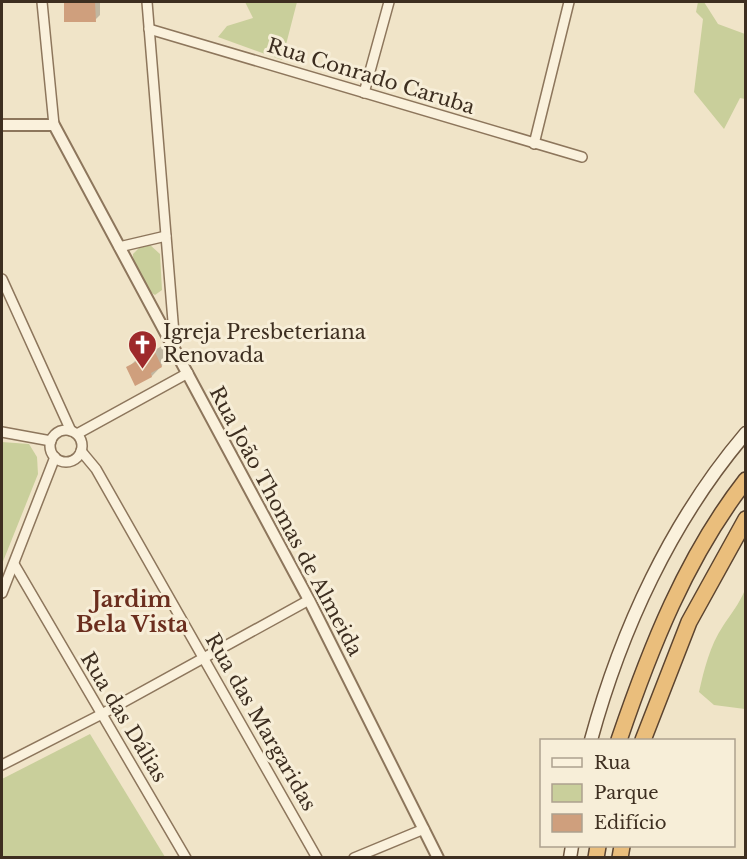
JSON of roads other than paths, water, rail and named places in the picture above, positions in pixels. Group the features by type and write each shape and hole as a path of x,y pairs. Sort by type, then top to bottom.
{"highway":[{"path":"620,739 640,678 682,580 746,480"},
{"path":"644,739 689,622 746,519"}],"main road":[{"path":"592,739 602,702 641,600 699,495 746,433"}],"street":[{"path":"42,2 54,125 175,346"},
{"name":"Rua João Thomas de Almeida","path":"147,2 175,346 309,600 438,858"},
{"path":"364,93 389,2"},
{"path":"534,144 569,2"},
{"name":"Rua Conrado Caruba","path":"149,29 582,157"},
{"path":"2,125 54,125"},
{"path":"119,247 166,236"},
{"path":"2,279 74,432 81,442 81,451 70,461 55,457 51,451 51,441 57,433 74,432 188,373"},
{"path":"2,432 51,441"},
{"name":"Rua das Margaridas","path":"81,451 96,469 317,858"},
{"path":"2,593 55,457"},
{"name":"Rua das Dálias","path":"14,564 100,715 186,858"},
{"path":"2,765 100,715 309,600"},
{"path":"354,858 424,829"}],"place":[{"name":"Igreja Presbeteriana Renovada","path":"142,370"}],"district":[{"name":"Jardim Bela Vista","path":"132,612"}]}
